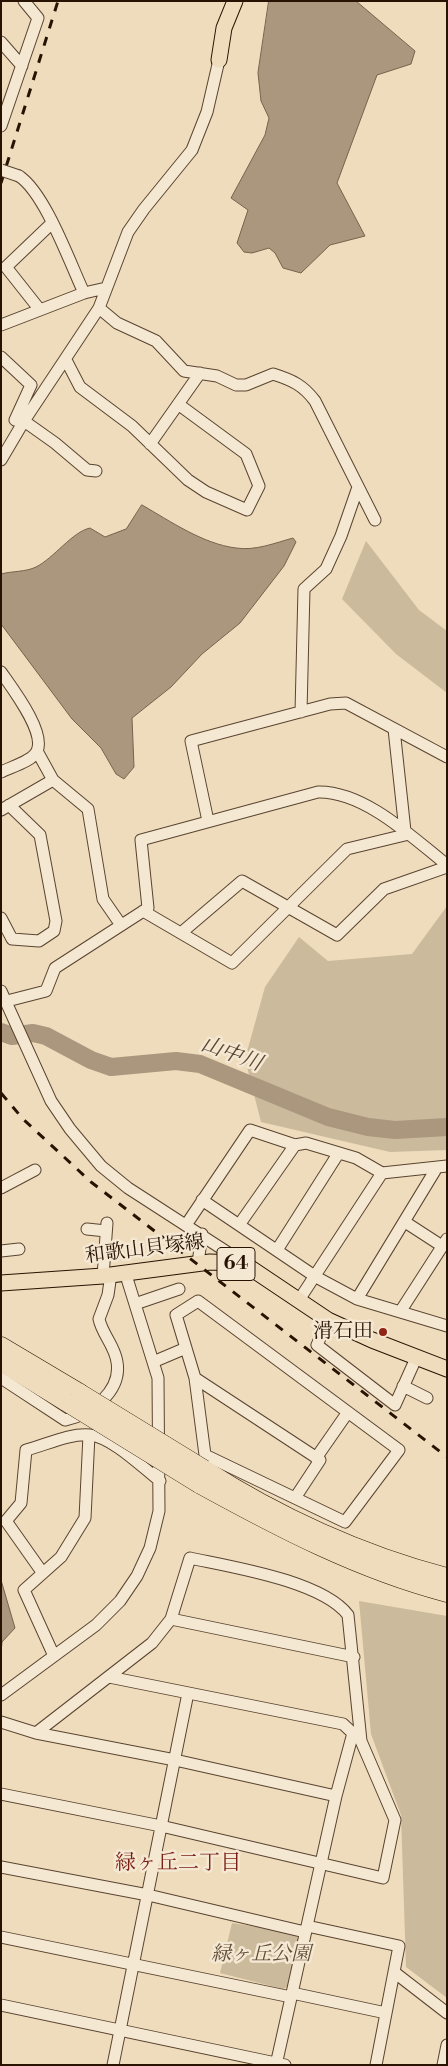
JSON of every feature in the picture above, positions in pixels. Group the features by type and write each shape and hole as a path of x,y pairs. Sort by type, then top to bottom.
{"highway":[{"path":"1,1346 73,1398"},
{"path":"1,1362 73,1398 315,1546 419,1578 447,1593"},
{"path":"419,1578 447,1577"}],"main road":[{"path":"218,60 224,28 234,1"},
{"name":"和歌山貝塚線","path":"1,1283 113,1274 198,1263 232,1263 249,1267 328,1320 372,1340 447,1369"}],"street":[{"path":"1,126 38,18 24,1"},
{"path":"1,42 22,66"},
{"path":"19,420 66,360 99,308 128,232 144,209 192,150 207,112 218,60"},
{"path":"1,170 20,176 28,182 51,224 84,293"},
{"path":"40,310 6,267 51,224"},
{"path":"1,325 84,293 106,288"},
{"path":"99,308 117,322 156,341 184,371 217,376 236,385 246,385 274,374 294,381 305,388 315,401 375,520"},
{"path":"1,356 31,385 19,420 1,460"},
{"path":"66,360 80,388 132,426 188,480 206,492 247,510 260,486 246,454 178,404"},
{"path":"150,444 200,374"},
{"path":"19,420 55,443 87,470 96,471"},
{"path":"301,712 304,589 326,569 341,536 358,487"},
{"path":"1,672 36,730 39,741 37,751 32,756 1,772"},
{"path":"208,822 191,741 330,704 346,703 447,757"},
{"path":"394,729 407,832"},
{"path":"37,751 53,780 88,809 104,899 121,925"},
{"path":"1,918 12,939 39,941 54,931 56,921 40,835 5,807 53,780"},
{"path":"181,933 242,881 337,934 384,889 447,866 407,832 348,796 335,792 318,792 141,840 148,908 55,968 46,991 3,996 51,1101 70,1129 101,1166 128,1188 202,1234 249,1267"},
{"path":"143,911 232,963 290,908 347,849 407,832"},
{"path":"186,1225 250,1130 295,1145 306,1143 356,1158 382,1173 441,1168"},
{"path":"240,1225 295,1145"},
{"path":"277,1250 338,1154"},
{"path":"356,1299 441,1168"},
{"path":"1,1188 26,1180 35,1170"},
{"path":"299,1300 316,1277 382,1173"},
{"path":"202,1200 316,1277 356,1299 447,1326"},
{"path":"400,1312 444,1243 405,1222"},
{"path":"1,1378 65,1420 75,1418 104,1399 112,1390 117,1377 117,1362 99,1319 113,1274 107,1227 87,1229"},
{"path":"198,1263 202,1234"},
{"path":"1,1251 18,1249"},
{"path":"1,1695 96,1625 120,1601 138,1576 150,1548 159,1511 160,1401 158,1378 135,1304 113,1274"},
{"path":"135,1304 179,1289"},
{"path":"198,1301 399,1450 345,1522 205,1454 195,1378 176,1315 198,1301"},
{"path":"328,1320 317,1345 395,1404 417,1356"},
{"path":"153,1362 186,1348"},
{"path":"195,1378 320,1460 295,1498"},
{"path":"403,1386 428,1398"},
{"path":"316,1458 348,1412"},
{"path":"42,1572 6,1520 20,1504 26,1450 89,1435 104,1438 160,1481"},
{"path":"54,1656 24,1590 61,1557 85,1518 89,1435"},
{"path":"1,2005 279,2064 291,1995 336,1796 357,1737 354,1657 348,1615 341,1605 303,1587 270,1576 190,1558 171,1619 152,1643 36,1733"},
{"path":"171,1619 354,1657"},
{"path":"1,1794 161,1826 383,1878 395,1820 357,1737 344,1724 109,1677"},
{"path":"113,2065 188,1694"},
{"path":"1,1722 36,1733 175,1760 336,1796"},
{"path":"2,1870 148,1895 306,1929 399,1946 376,2065"},
{"path":"1,1937 386,2013"},
{"path":"394,1972 447,2013"},
{"path":"442,2065 447,2045"}],"green space":[{"path":"366,541 419,610 447,631 447,693 396,654 342,599"},
{"path":"447,906 447,1150 390,1152 261,1122 245,1059 265,987 299,937 328,961 412,954"},
{"path":"359,1601 447,1616 447,1998 406,1967 401,1815 371,1734"},
{"name":"緑ヶ丘公園","path":"232,1923 295,1933 298,1939 289,1986 283,1989 220,1973"}],"shaded area":[{"path":"269,1 356,1 415,51 411,64 377,75 337,183 365,236 330,245 301,273 283,268 275,253 269,248 252,253 244,252 237,243 248,210 231,198 265,135 269,118 261,101 258,73"},
{"path":"142,505 199,537 224,546 243,549 265,546 293,538 296,542 284,566 240,623 202,654 171,687 132,718 134,767 124,779 116,774 101,748 72,719 1,624 1,574 36,567 50,558 83,530 90,528 105,537 126,529"},
{"path":"1,1580 15,1628 2,1642 1,1653"}],"waterway":[{"name":"山中川","path":"1,1032 12,1036 33,1033 46,1036 91,1060 111,1067 176,1061 200,1064 328,1117 368,1127 395,1130 447,1127"}],"railway":[{"path":"1,183 58,1"},
{"path":"1,1093 23,1119 91,1182 447,1457"}],"place":[{"name":"滑石田","path":"383,1332"}],"district":[{"name":"緑ヶ丘二丁目","path":"178,1864"}]}
